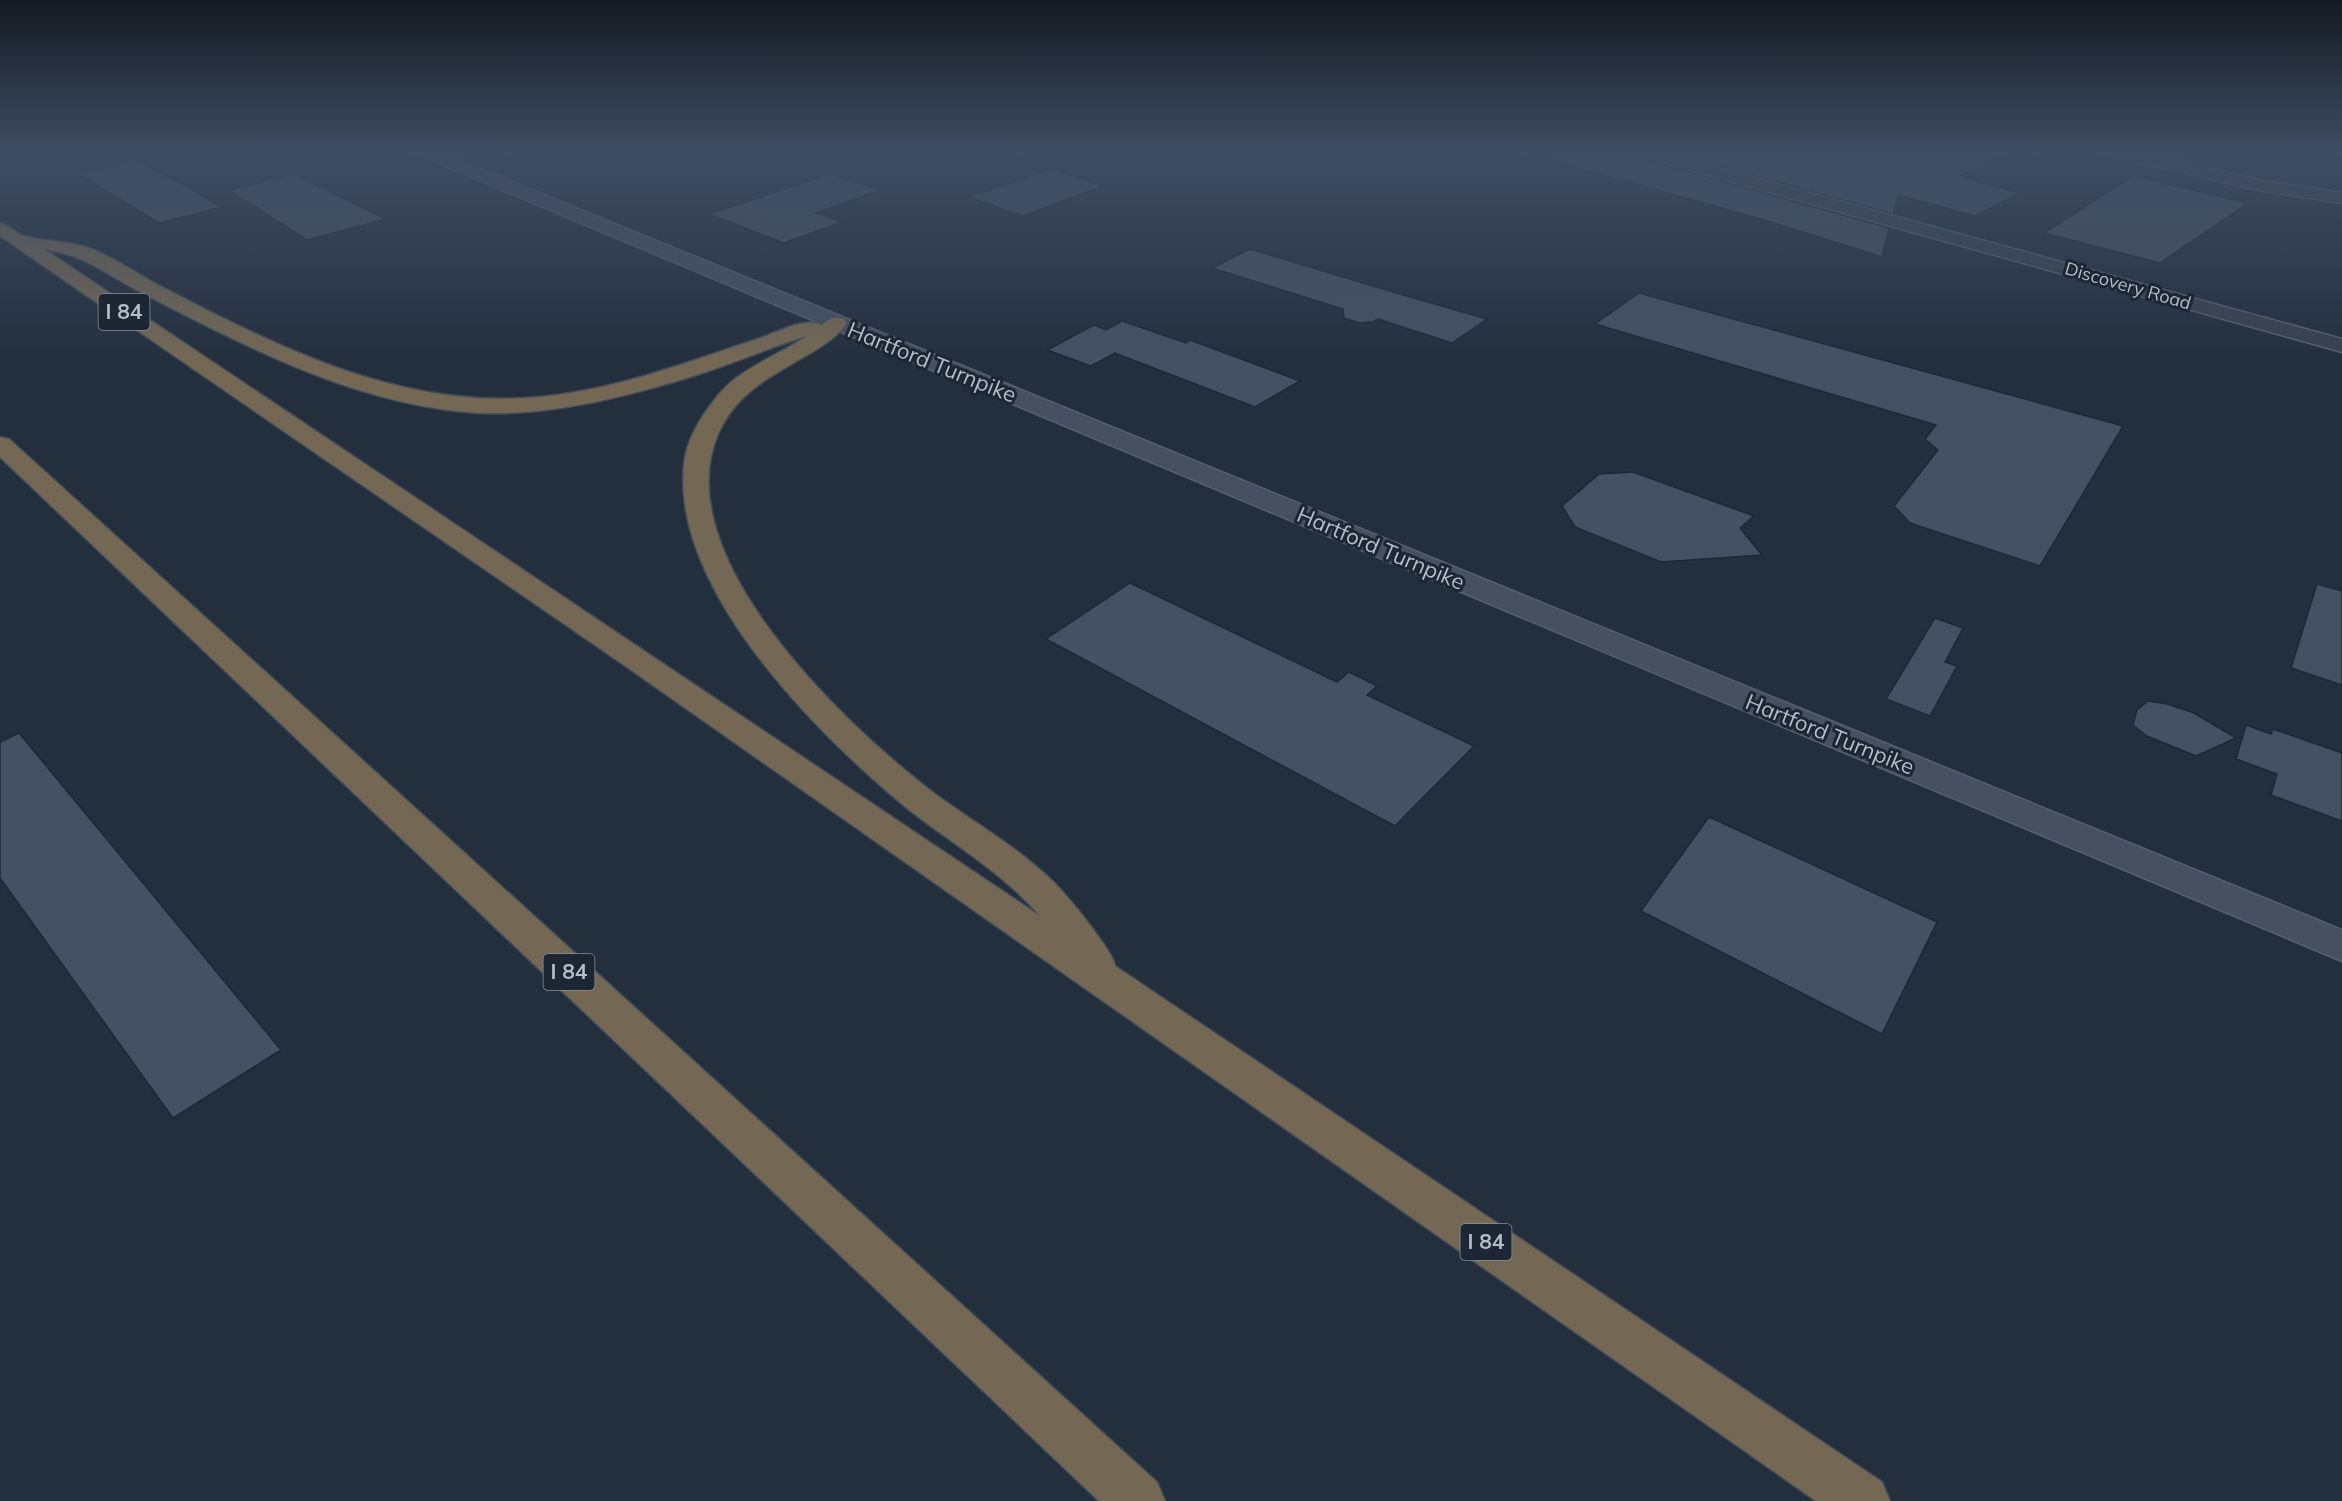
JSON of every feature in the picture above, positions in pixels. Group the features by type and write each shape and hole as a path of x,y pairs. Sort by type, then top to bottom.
{"highway":[{"path":"8,233 83,252 172,301 336,377 394,395 473,406 534,406 598,396 683,372 784,336 837,323"},
{"name":"I 84","path":"8,233 635,657 1863,1501"},
{"path":"837,323 816,342 754,376 738,388 718,412 702,442 696,466 698,509 710,552 740,608 808,696 848,738 908,790 1024,877 1047,900 1109,984"},
{"name":"I 84","path":"0,444 1138,1501"}],"main road":[{"name":"Hartford Turnpike","path":"589,220 2342,946"}],"street":[{"name":"Discovery Road","path":"1888,220 2342,346"}],"building":[{"path":"154,220 171,220 159,223"},
{"path":"276,220 382,220 307,240"},
{"path":"724,220 836,220 842,222 784,243"},
{"path":"1765,220 1861,220 1889,228 1882,257"},
{"path":"2064,220 2223,220 2160,263 2044,233"},
{"path":"1250,249 1487,319 1452,343 1378,319 1373,322 1359,323 1344,318 1343,309 1212,268"},
{"path":"1639,293 2123,426 2040,566 1910,523 1894,506 1938,450 1925,439 1936,425 1595,324"},
{"path":"1122,321 1186,343 1190,340 1300,381 1255,407 1115,353 1091,366 1047,350 1094,325 1106,330"},
{"path":"1633,472 1754,516 1740,528 1762,555 1661,562 1575,527 1562,506 1599,474"},
{"path":"1130,583 1337,682 1349,672 1377,686 1367,695 1474,746 1395,826 1046,639"},
{"path":"2317,584 2342,591 2342,685 2291,668"},
{"path":"1935,618 1963,628 1945,662 1957,666 1930,716 1886,699"},
{"path":"2148,701 2167,704 2194,713 2236,738 2196,756 2147,736 2133,725 2137,710"},
{"path":"2246,725 2271,734 2273,729 2342,753 2342,821 2271,795 2277,774 2236,759"},
{"path":"19,733 281,1050 173,1118 0,878 0,742"},
{"path":"1709,817 1937,922 1882,1034 1641,911"}]}
